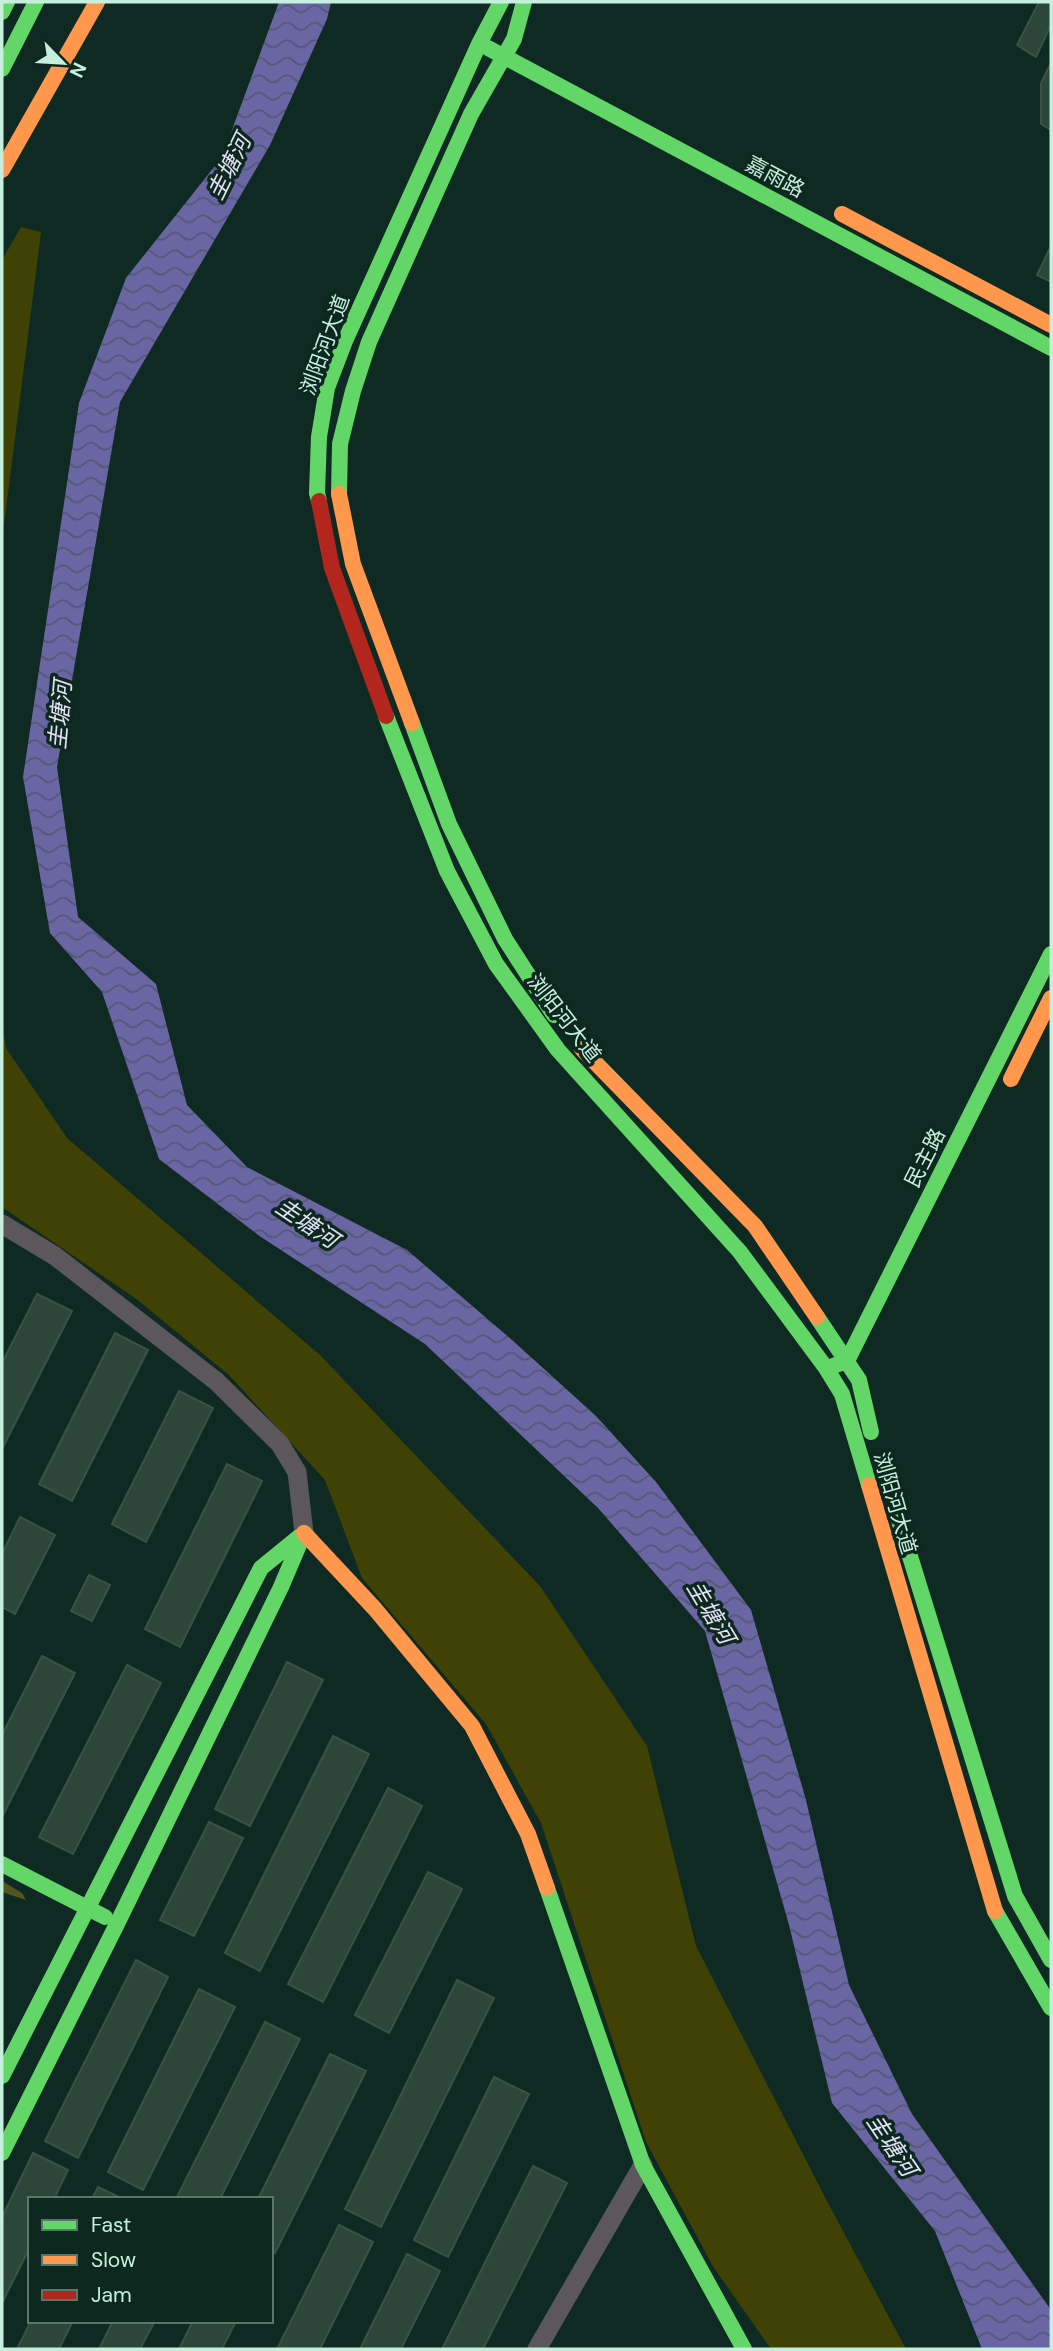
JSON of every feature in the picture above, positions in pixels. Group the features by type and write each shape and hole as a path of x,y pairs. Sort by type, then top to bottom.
{"main road":[{"path":"2,12 7,2"},
{"path":"2,69 36,2"},
{"path":"2,170 97,2"},
{"name":"浏阳河大道","path":"501,2 482,37 345,341 327,388 319,437 317,493 332,568 405,768 447,871 496,964 558,1050 740,1252 826,1368 842,1394 992,1905 1051,2008"},
{"name":"浏阳河大道","path":"524,2 520,42 505,55 471,114 369,342 353,391 340,444 339,492 353,564 449,824 505,939 571,1038 755,1226 847,1362 862,1373 875,1444"},
{"path":"482,37 520,42"},
{"name":"嘉雨路","path":"482,37 505,55 1051,348"},
{"path":"834,210 1051,325"},
{"name":"民主路","path":"847,1362 1051,954"},
{"path":"1002,1097 1051,998"},
{"path":"826,1368 847,1362"},
{"path":"842,1394 862,1373"},
{"name":"浏阳河大道","path":"892,1497 1015,1896 1051,1960"},
{"path":"2,2077 261,1568 304,1533"},
{"path":"2,2153 117,1924 275,1599 304,1533"},
{"path":"304,1533 375,1609 472,1726 528,1834 643,2165 744,2349"},
{"path":"2,1864 117,1924"}],"street":[{"path":"2,1224 55,1256 216,1381 280,1444 297,1472 304,1533"},
{"path":"537,2349 643,2165"}],"shaded area":[{"path":"21,227 41,232 2,541 2,260"},
{"path":"2,1021 6,1048 67,1138 320,1355 540,1586 647,1746 696,1946 906,2349 771,2349 714,2268 646,2142 541,1823 486,1724 362,1578 325,1480 229,1375 135,1298 2,1207"}],"green space":[{"path":"2,1881 22,1893 26,1900 2,1892"}],"water":[{"name":"圭塘河","path":"279,2 331,2 327,19 270,145 120,402 57,767 78,917 156,984 187,1105 247,1167 407,1250 512,1340 596,1416 656,1482 751,1610 806,1800 849,1985 912,2114 1051,2310 1051,2349 982,2349 935,2231 832,2103 789,1925 705,1631 598,1508 425,1344 261,1237 159,1159 102,992 50,933 23,777 79,403 126,278 222,157"}],"building":[{"path":"1039,2 1051,2 1051,25 1036,57 1017,45"},
{"path":"1051,63 1051,130 1041,124 1041,83"},
{"path":"1051,246 1051,282 1037,275"},
{"path":"37,1294 72,1311 2,1449 2,1363"},
{"path":"115,1333 148,1350 72,1501 39,1484"},
{"path":"179,1391 213,1408 146,1542 112,1524"},
{"path":"227,1464 262,1481 180,1647 145,1629"},
{"path":"20,1517 55,1535 15,1614 2,1607 2,1554"},
{"path":"89,1575 110,1585 92,1621 71,1611"},
{"path":"42,1656 75,1673 2,1817 2,1735"},
{"path":"287,1662 323,1680 250,1826 215,1809"},
{"path":"127,1665 161,1683 73,1854 39,1837"},
{"path":"333,1736 369,1754 260,1971 225,1953"},
{"path":"388,1788 422,1806 323,2002 288,1984"},
{"path":"209,1822 243,1838 194,1936 160,1920"},
{"path":"428,1872 462,1889 389,2033 355,2015"},
{"path":"136,1960 168,1977 78,2158 45,2141"},
{"path":"457,1980 494,1998 381,2227 345,2209"},
{"path":"199,1989 235,2007 143,2190 108,2172"},
{"path":"265,2022 300,2039 221,2197 177,2197"},
{"path":"330,2054 366,2071 275,2253 273,2197 259,2197"},
{"path":"494,2077 529,2094 448,2257 414,2240"},
{"path":"33,2153 68,2170 55,2197 28,2197 28,2251 2,2303 2,2217"},
{"path":"533,2166 567,2183 483,2349 442,2349"},
{"path":"98,2187 119,2197 93,2197"},
{"path":"339,2225 373,2242 320,2349 277,2349"},
{"path":"407,2254 440,2271 401,2349 360,2349"},
{"path":"30,2323 72,2323 59,2349 17,2349"},
{"path":"112,2323 154,2323 140,2349 99,2349"},
{"path":"192,2323 235,2323 222,2349 179,2349"}],"traffic: fast":[{"path":"2,12 7,2"},
{"path":"2,69 36,2"},
{"path":"319,501 319,437 327,388 345,341 479,44 501,2"},
{"path":"339,494 340,444 369,342 471,114 514,39 524,2"},
{"path":"488,48 1051,348"},
{"path":"386,716 447,871 496,964 558,1050 740,1252 826,1368 842,1394 869,1485"},
{"path":"412,723 449,824 505,939 554,1015"},
{"path":"833,1366 847,1361 1051,954"},
{"path":"817,1317 859,1380 871,1432"},
{"path":"896,1511 1015,1896 1051,1960"},
{"path":"2,2153 117,1924 281,1587 304,1533"},
{"path":"2,2076 261,1568 299,1537"},
{"path":"2,1864 105,1917"},
{"path":"547,1888 643,2165 744,2349"},
{"path":"995,1911 1051,2008"}],"traffic: slow":[{"path":"2,170 97,2"},
{"path":"842,214 1051,325"},
{"path":"339,494 353,564 412,723"},
{"path":"1011,1079 1051,998"},
{"path":"582,1049 755,1226 817,1317"},
{"path":"869,1485 995,1911"},
{"path":"304,1533 375,1609 472,1726 528,1834 547,1888"}],"traffic: jam":[{"path":"319,501 332,568 386,716"}]}
